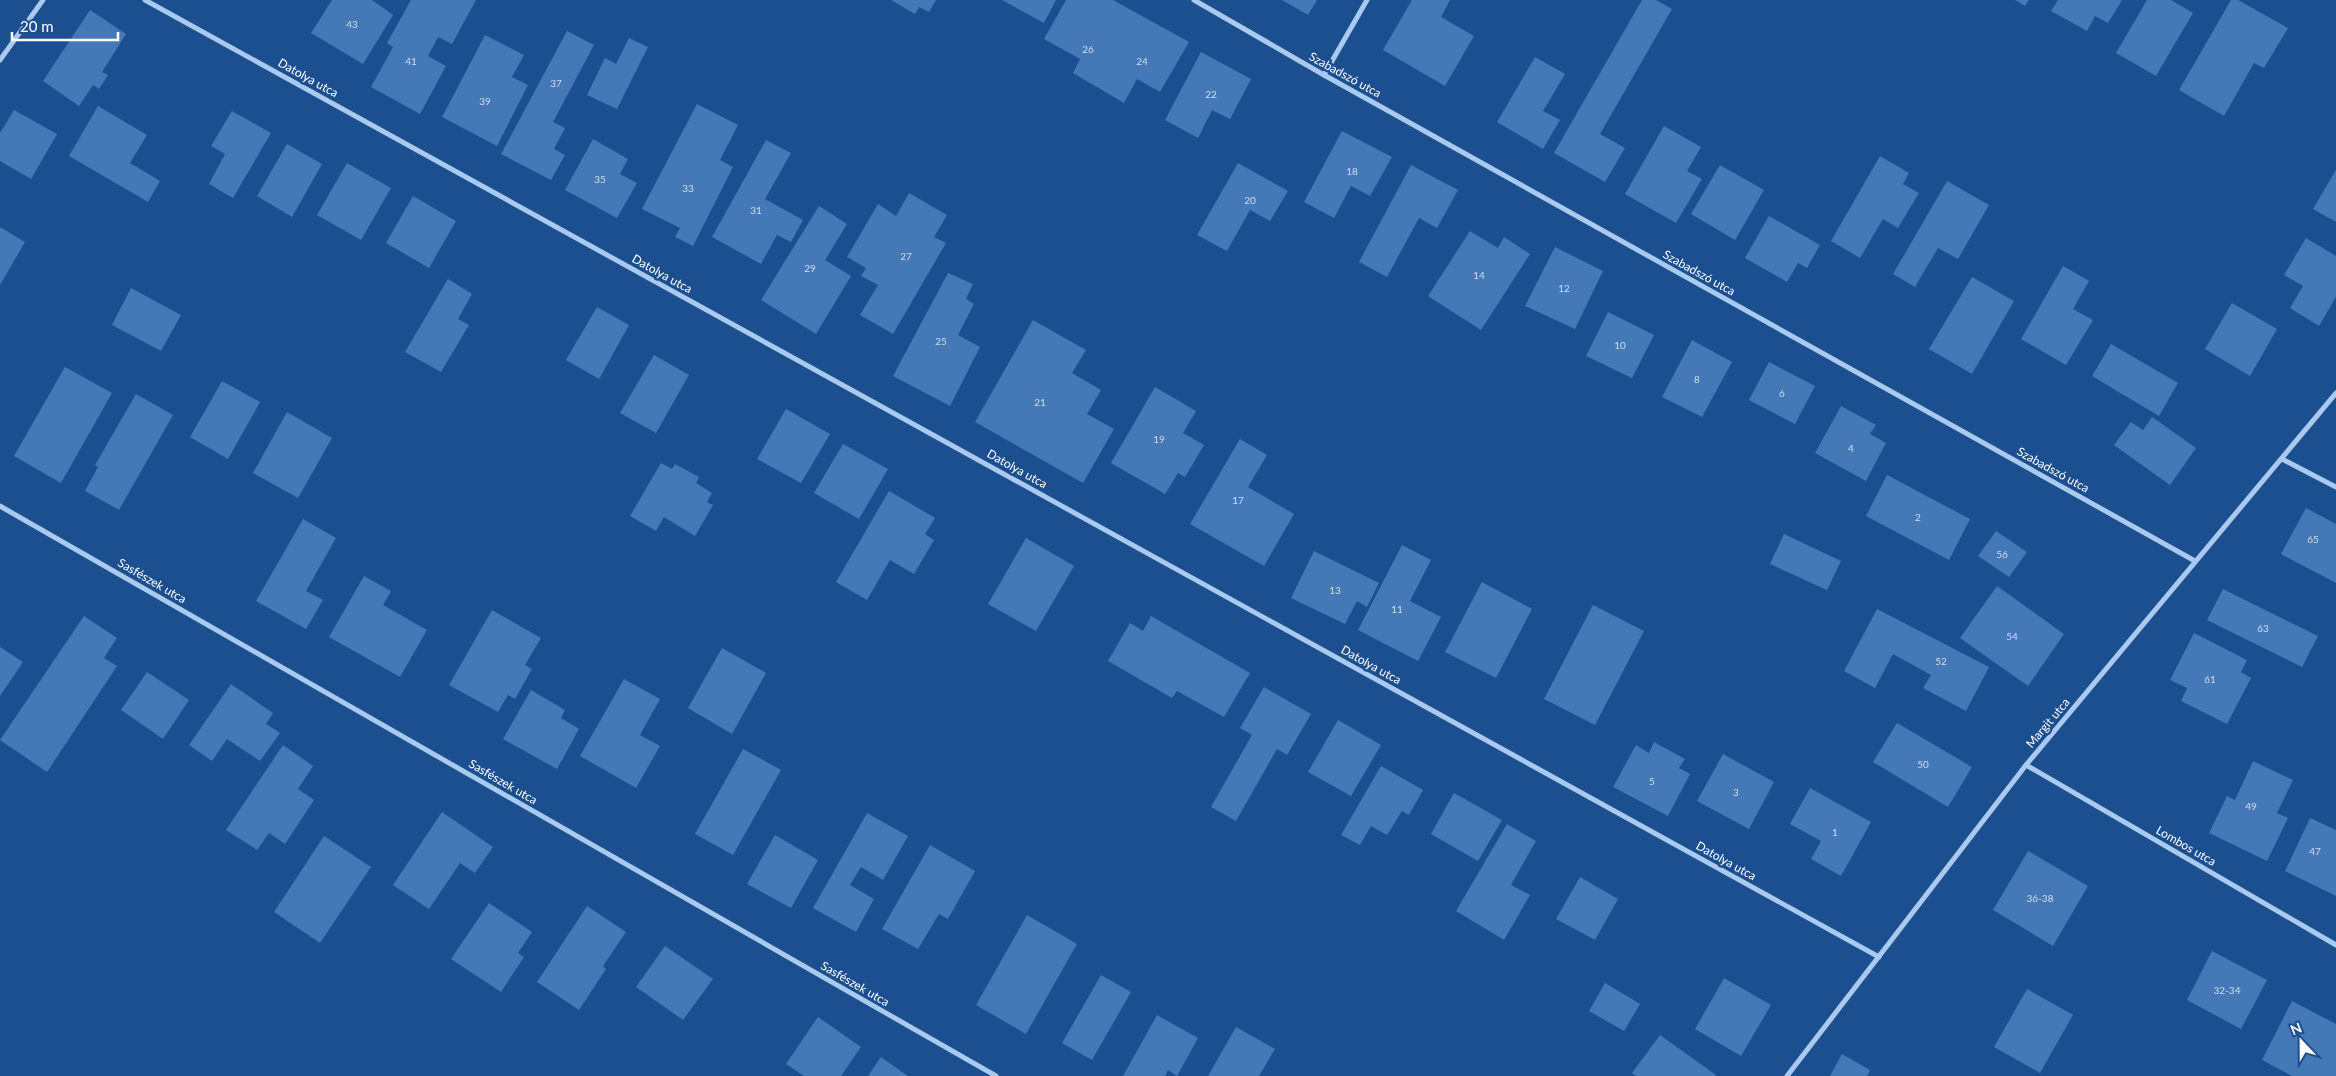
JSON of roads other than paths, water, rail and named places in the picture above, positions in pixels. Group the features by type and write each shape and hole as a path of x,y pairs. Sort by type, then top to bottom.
{"street":[{"path":"0,60 43,0"},
{"name":"Datolya utca","path":"145,0 1879,956"},
{"name":"Szabadszó utca","path":"1194,0 1324,75 2195,561"},
{"path":"1324,75 1366,0"},
{"name":"Margit utca","path":"1787,1076 2026,765 2336,393"},
{"path":"2282,459 2336,488"},
{"name":"Sasfészek utca","path":"0,506 996,1076"},
{"name":"Lombos utca","path":"2026,765 2336,945"}]}
